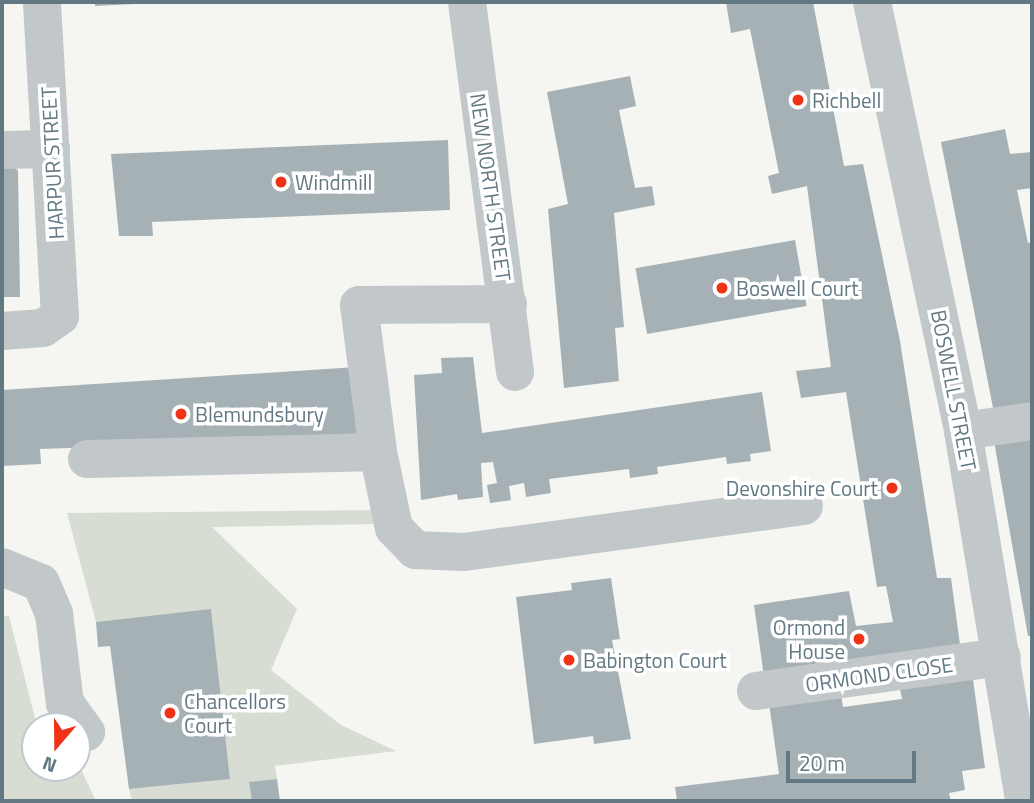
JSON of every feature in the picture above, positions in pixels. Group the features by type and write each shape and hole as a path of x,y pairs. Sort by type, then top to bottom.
{"street":[{"name":"HARPUR STREET","path":"2,331 54,323 60,308 42,2"},
{"name":"NEW NORTH STREET","path":"467,2 515,372"},
{"name":"BOSWELL STREET","path":"872,2 963,431 1026,787"},
{"path":"2,150 51,149"},
{"path":"508,304 359,305 378,452 394,528 415,550 464,552 804,506"},
{"path":"963,431 1032,421"},
{"path":"87,459 378,452"},
{"path":"2,567 41,583 54,614 65,703 72,712"},
{"name":"ORMOND CLOSE","path":"756,691 1002,657"}],"shaded area":[{"path":"376,510 375,524 212,527 297,609 271,670 341,725 396,751 275,766 277,779 249,782 252,801 132,801 129,789 230,779 211,610 96,622 67,513"},
{"path":"2,616 9,616 33,712 21,712 21,782 87,782 96,801 2,801"}],"building":[{"path":"95,2 135,2 135,4 95,6"},
{"path":"726,2 813,2 844,166 863,164 900,341 937,578 951,578 961,652 764,677 754,605 849,591 856,626 893,622 886,586 877,587 846,392 801,398 796,371 831,367 807,186 772,194 768,176 779,173 750,29 731,33"},
{"path":"630,76 636,106 619,110 635,188 652,186 655,205 614,213 624,327 615,328 619,381 564,388 548,209 568,204 547,92"},
{"path":"1005,129 1010,154 1032,152 1032,188 1017,190 1028,243 1032,242 1032,412 995,418 941,142"},
{"name":"Windmill","path":"448,140 450,210 152,222 153,236 119,236 111,154"},
{"path":"11,162 18,171 20,297 2,297 2,163"},
{"name":"Boswell Court","path":"795,240 807,306 647,334 635,268"},
{"path":"473,357 482,433 762,392 771,451 750,454 751,461 727,464 726,457 657,467 658,474 630,478 629,469 549,479 551,493 526,497 524,483 509,486 511,500 490,503 487,485 497,483 493,462 481,463 483,497 458,500 457,494 421,500 414,375 442,373 441,358"},
{"name":"Blemundsbury","path":"357,367 362,438 40,449 41,464 2,466 2,390"},
{"path":"1032,434 1032,636 1028,636 994,441"},
{"name":"Babington Court","path":"611,578 620,639 612,640 631,739 594,744 593,736 534,744 516,597 572,590 571,583"},
{"name":"Chancellors Court","path":"211,609 230,779 129,789 110,646 98,647 96,622"},
{"path":"973,679 985,768 962,771 965,790 949,793 951,801 677,801 675,787 779,774 769,703 841,695 843,707 902,699 900,689"},
{"path":"277,779 280,801 252,801 249,782"}],"place":[{"name":"Richbell","path":"798,100"},
{"name":"Windmill","path":"281,182"},
{"name":"Boswell Court","path":"722,288"},
{"name":"Blemundsbury","path":"181,414"},
{"name":"Devonshire Court","path":"892,488"},
{"name":"Ormond House","path":"859,639"},
{"name":"Babington Court","path":"569,660"},
{"name":"Chancellors Court","path":"170,713"}]}
